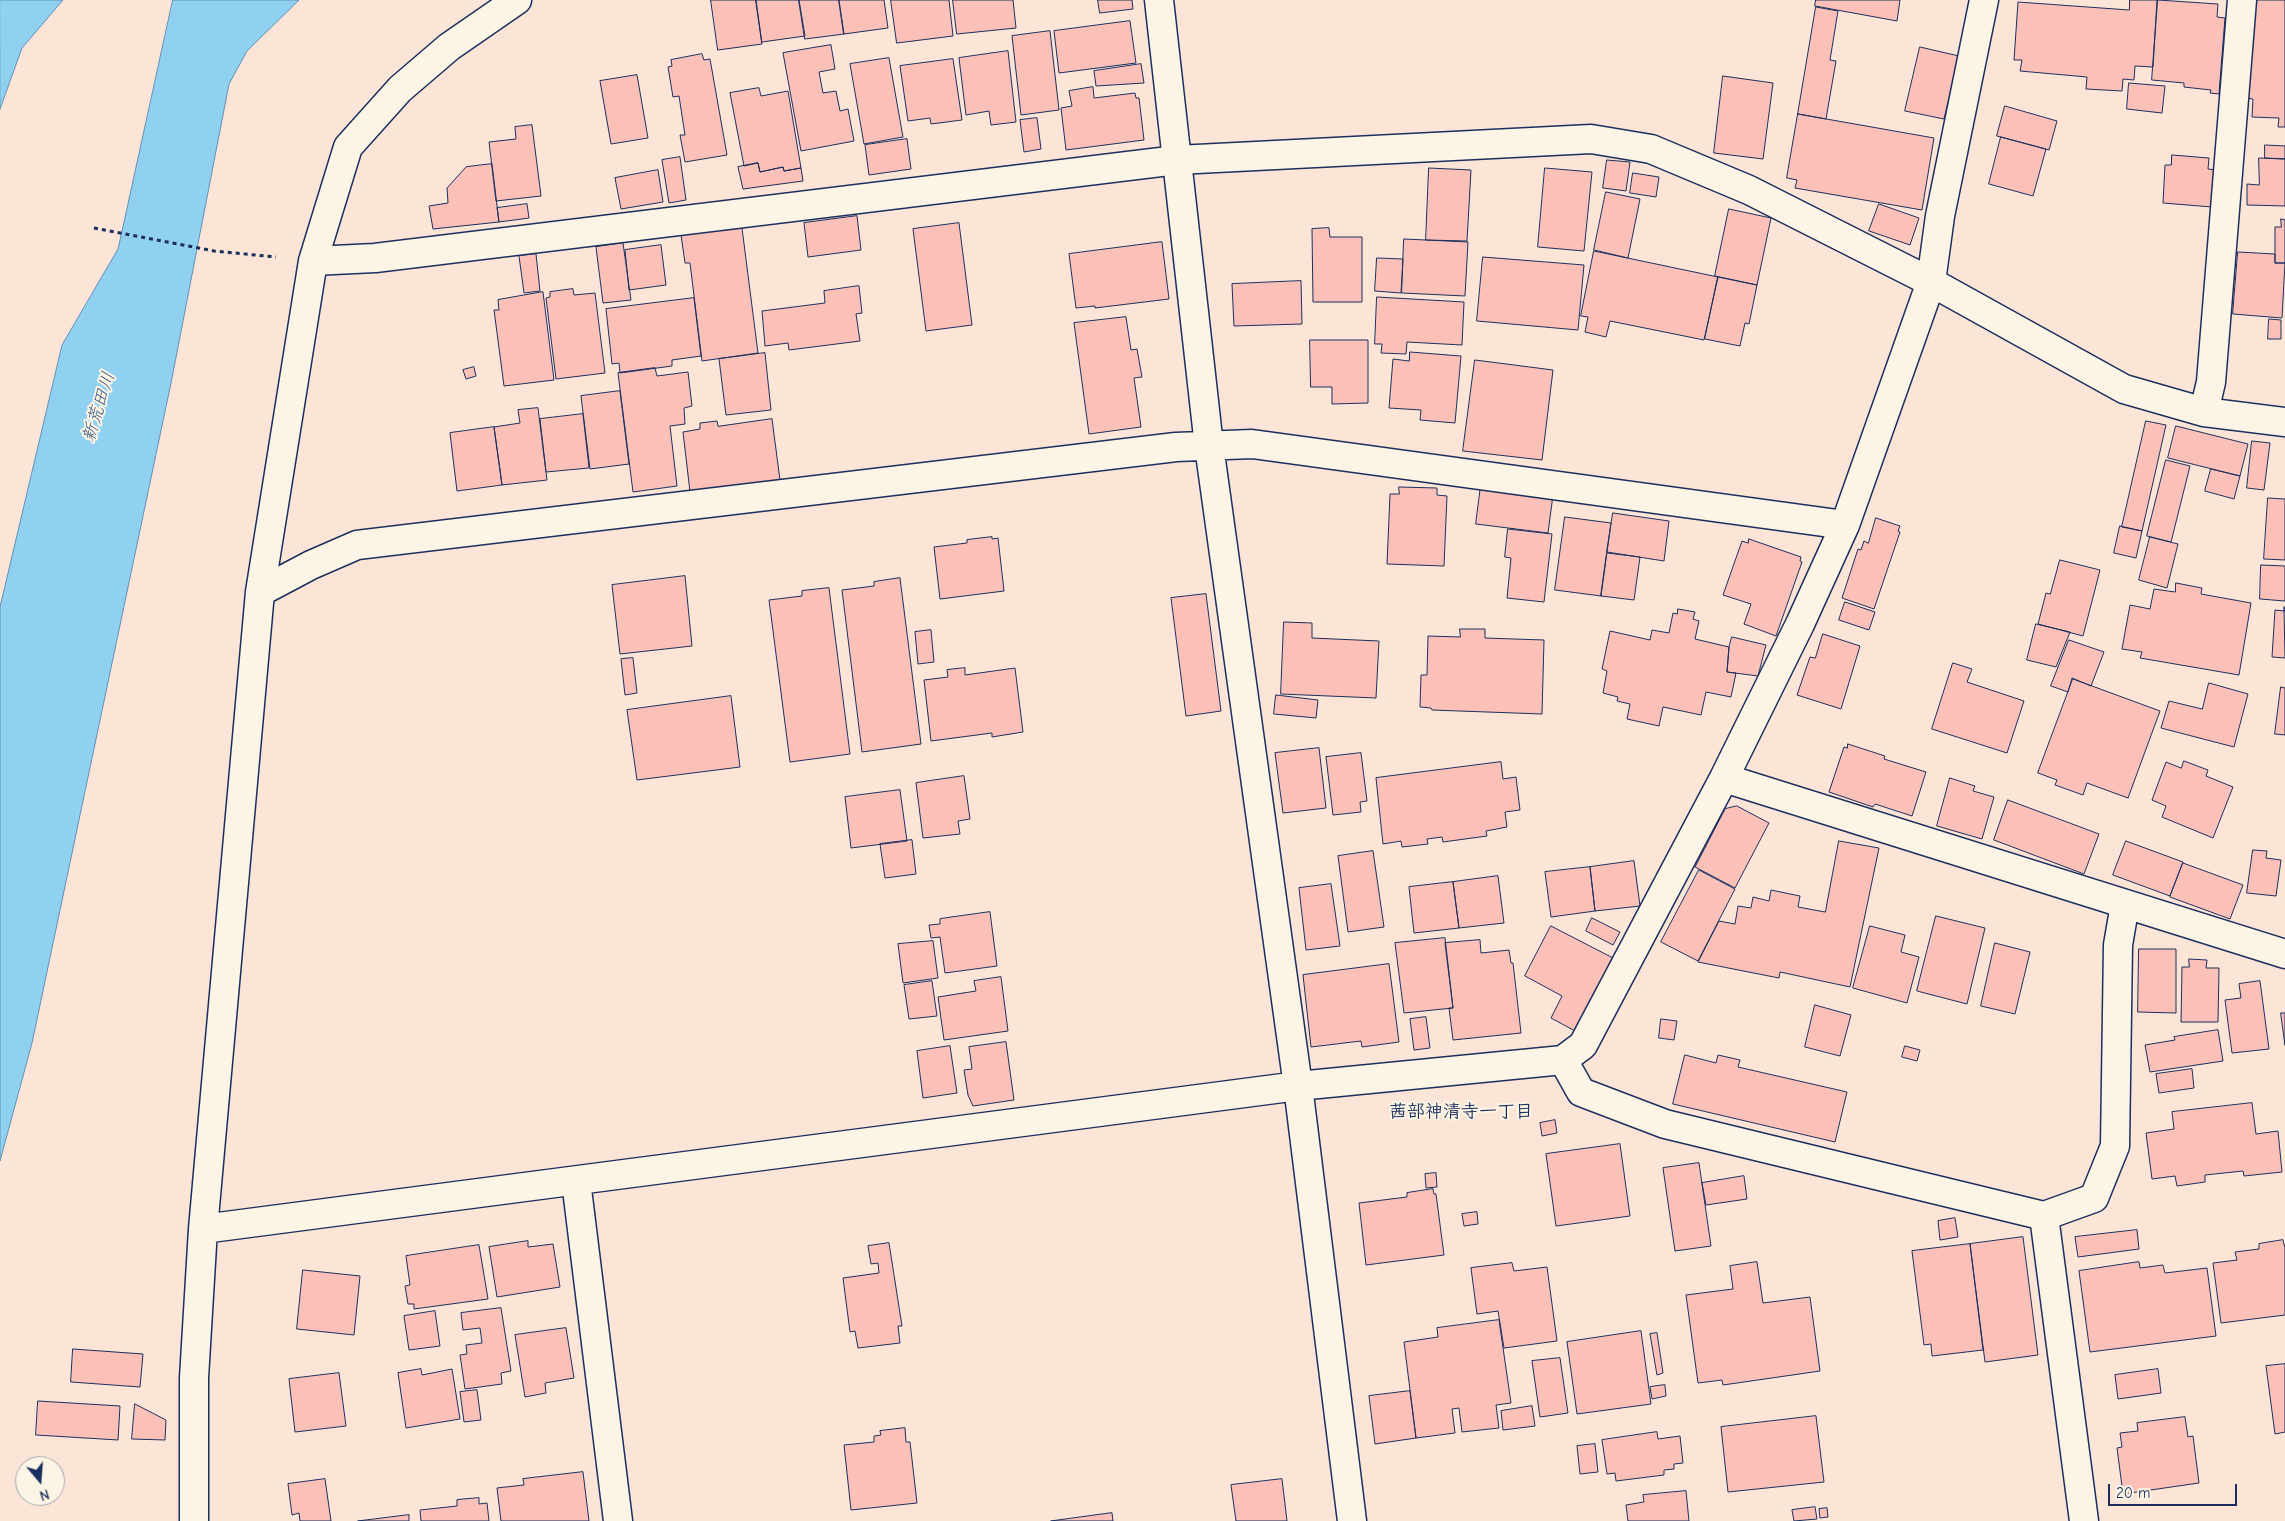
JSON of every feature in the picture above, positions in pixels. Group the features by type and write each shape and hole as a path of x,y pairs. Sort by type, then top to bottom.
{"street":[{"path":"194,1521 194,1378 203,1229 260,592 313,262 348,147 400,88 449,47 517,0"},
{"path":"1159,0 1209,446 1298,1086 1352,1521"},
{"path":"203,1229 1298,1086 1564,1060 1583,1046 1724,778 1800,624 1845,525 1931,282 1940,216 1956,149 1984,0"},
{"path":"2204,412 2210,382 2242,0"},
{"path":"313,262 385,257 1177,160 1591,139 1651,149 1749,190 1931,282 2124,390 2204,412 2285,422"},
{"path":"260,592 311,565 357,545 1166,449 1252,444 1845,525"},
{"path":"1724,778 2285,954"},
{"path":"1564,1060 1581,1092 1665,1124 2044,1216 2094,1198 2115,1146 2118,945 2125,904"},
{"path":"576,1181 618,1521"},
{"path":"2044,1216 2084,1521"}],"path":[{"path":"94,228 214,251 313,262"}],"water":[{"path":"0,0 63,0 22,48 0,109"},
{"name":"新荒田川","path":"173,0 299,0 247,51 229,84 171,383 32,1043 0,1161 0,607 62,345 118,249"}],"building":[{"path":"711,0 756,0 762,44 718,50"},
{"path":"756,0 799,0 805,36 762,42"},
{"path":"799,0 839,0 844,34 805,39"},
{"path":"839,0 884,0 888,28 844,34"},
{"path":"891,0 949,0 953,36 897,43"},
{"path":"953,0 1013,0 1016,28 957,34"},
{"path":"1098,0 1132,0 1133,9 1100,13"},
{"path":"1816,0 1900,0 1897,21 1815,6"},
{"path":"2130,0 2157,0 2153,67 2135,66 2134,80 2123,79 2122,91 2086,89 2087,77 2020,71 2022,60 2014,60 2018,2 2129,10"},
{"path":"2158,0 2218,4 2217,17 2225,18 2219,94 2210,93 2211,90 2184,87 2184,83 2152,80"},
{"path":"2254,0 2285,0 2285,127 2278,127 2279,118 2252,117 2253,99 2246,98"},
{"path":"1816,7 1838,11 1830,60 1836,61 1826,119 1798,114"},
{"path":"1130,21 1136,63 1059,73 1054,31"},
{"path":"1050,31 1059,110 1021,115 1012,36"},
{"path":"831,45 835,69 819,72 823,93 836,91 840,111 848,109 854,141 801,151 783,53"},
{"path":"1920,47 1959,56 1944,119 1905,111"},
{"path":"1008,51 1016,122 991,125 989,111 966,115 959,58"},
{"path":"702,54 704,60 710,59 727,155 685,162 680,135 685,135 679,96 673,97 668,67 672,66 671,60"},
{"path":"889,58 903,137 864,144 850,64"},
{"path":"953,59 962,120 931,124 930,118 908,121 900,66"},
{"path":"1141,64 1144,83 1096,86 1094,71"},
{"path":"637,75 648,138 611,144 600,81"},
{"path":"1723,76 1773,83 1763,159 1714,153"},
{"path":"2129,83 2165,86 2162,113 2127,109"},
{"path":"1093,87 1094,98 1135,93 1136,98 1139,98 1144,140 1066,150 1061,108 1072,106 1069,91"},
{"path":"759,88 761,96 788,91 801,168 784,171 783,167 760,172 758,163 744,166 730,93"},
{"path":"2005,106 2057,121 2049,150 1997,136"},
{"path":"1798,114 1934,138 1922,210 1795,188 1797,180 1787,178"},
{"path":"1037,118 1041,149 1024,152 1020,120"},
{"path":"532,125 541,196 496,201 489,142 516,139 515,127"},
{"path":"2001,137 2046,149 2033,196 1989,184"},
{"path":"907,139 911,169 869,175 865,145"},
{"path":"2265,145 2285,146 2285,159 2265,158"},
{"path":"2172,155 2209,158 2208,169 2216,170 2212,207 2163,203 2165,165 2171,165"},
{"path":"680,157 686,200 669,203 662,160"},
{"path":"2259,158 2285,159 2285,206 2247,205 2247,184 2259,185"},
{"path":"1607,160 1630,162 1626,191 1603,188"},
{"path":"758,163 760,172 783,167 784,171 801,168 803,181 743,189 738,167"},
{"path":"492,164 499,222 433,229 429,206 448,203 447,188 466,167"},
{"path":"1429,168 1471,170 1467,241 1426,240"},
{"path":"1545,168 1592,172 1584,251 1538,247"},
{"path":"658,170 663,202 621,209 615,178"},
{"path":"1633,173 1659,177 1656,197 1630,193"},
{"path":"1606,192 1640,199 1628,258 1594,250"},
{"path":"527,204 529,218 499,222 497,208"},
{"path":"1879,204 1919,218 1910,245 1869,231"},
{"path":"1729,209 1771,218 1757,285 1715,276"},
{"path":"857,216 861,250 808,257 804,223"},
{"path":"2281,219 2285,220 2285,263 2275,263 2275,227 2281,227"},
{"path":"959,223 972,325 926,331 913,229"},
{"path":"742,228 758,353 702,361 690,263 685,263 681,235"},
{"path":"1329,228 1330,237 1362,237 1362,302 1313,302 1312,229"},
{"path":"1404,239 1468,242 1465,296 1402,293"},
{"path":"1162,242 1169,299 1095,308 1095,306 1076,308 1069,254"},
{"path":"623,243 631,300 603,303 596,247"},
{"path":"661,245 666,285 629,290 625,250"},
{"path":"1594,251 1718,277 1704,340 1610,321 1606,337 1585,332 1588,317 1581,316"},
{"path":"2238,252 2275,254 2275,263 2285,263 2282,318 2233,314"},
{"path":"536,254 540,291 524,293 519,256"},
{"path":"1483,257 1584,265 1578,330 1477,321"},
{"path":"1377,258 1403,259 1401,293 1375,291"},
{"path":"1718,277 1757,285 1749,324 1745,323 1740,346 1705,339"},
{"path":"1301,281 1302,324 1234,326 1232,284"},
{"path":"859,286 862,313 856,314 860,341 789,350 788,343 765,346 762,311 825,303 824,291"},
{"path":"573,289 574,295 595,293 605,373 556,379 546,298 550,297 550,292"},
{"path":"543,292 554,380 504,386 494,310 499,310 498,300"},
{"path":"1377,297 1464,302 1462,345 1407,342 1406,354 1381,353 1382,344 1375,344"},
{"path":"694,298 701,356 672,360 672,366 620,373 619,363 612,364 606,309"},
{"path":"1126,317 1131,350 1137,349 1142,377 1134,378 1141,427 1089,434 1074,323"},
{"path":"2269,319 2281,320 2281,339 2268,339"},
{"path":"1310,340 1368,340 1368,403 1332,404 1332,387 1311,387"},
{"path":"1410,352 1461,356 1455,423 1420,420 1421,410 1389,408 1393,359 1409,361"},
{"path":"765,353 771,410 726,415 719,359"},
{"path":"1475,360 1553,370 1542,460 1463,451"},
{"path":"474,367 476,376 466,379 463,370"},
{"path":"655,368 657,376 688,372 692,406 684,408 685,424 670,426 677,486 633,492 618,373"},
{"path":"620,391 629,464 590,469 581,396"},
{"path":"538,408 547,480 502,485 494,427 520,423 518,410"},
{"path":"583,414 589,468 546,472 540,419"},
{"path":"772,419 780,480 690,492 683,432 700,429 700,423 717,421 718,426"},
{"path":"2146,421 2166,425 2142,531 2122,527"},
{"path":"2176,426 2248,444 2240,476 2168,458"},
{"path":"494,427 502,485 457,491 450,433"},
{"path":"2252,441 2270,443 2264,490 2247,488"},
{"path":"2166,460 2190,466 2171,542 2147,536"},
{"path":"2211,469 2240,476 2234,499 2205,491"},
{"path":"1481,485 1553,495 1548,533 1476,524"},
{"path":"1399,487 1437,488 1437,495 1447,496 1444,566 1387,564 1390,494 1399,494"},
{"path":"2268,498 2285,499 2285,560 2264,559"},
{"path":"1613,513 1669,521 1664,561 1607,552"},
{"path":"1565,517 1611,523 1601,596 1555,590"},
{"path":"1876,518 1900,526 1898,531 1900,532 1874,609 1842,598 1858,549 1861,550 1864,541 1868,543"},
{"path":"2120,526 2142,531 2136,558 2114,553"},
{"path":"1508,529 1552,534 1544,602 1507,598 1511,558 1505,557"},
{"path":"992,537 992,539 998,538 1004,591 940,599 934,547 967,543 967,540"},
{"path":"2150,537 2178,544 2167,588 2139,580"},
{"path":"1749,539 1801,557 1800,561 1802,562 1776,636 1744,624 1751,604 1723,595 1742,541 1748,543"},
{"path":"1607,553 1640,557 1634,600 1601,596"},
{"path":"2060,560 2100,570 2083,636 2038,624 2046,593 2050,594"},
{"path":"2261,565 2285,566 2285,601 2260,599"},
{"path":"685,576 692,646 620,654 612,585"},
{"path":"900,578 921,744 862,752 842,590 874,586 874,582"},
{"path":"2176,583 2202,588 2201,594 2251,603 2239,675 2140,658 2142,652 2122,649 2130,605 2150,609 2154,589 2175,592"},
{"path":"829,588 850,754 790,762 769,600 802,596 802,591"},
{"path":"1206,594 1221,711 1186,716 1171,598"},
{"path":"1845,602 1875,612 1869,630 1839,620"},
{"path":"2284,607 2285,658 2272,657 2275,610 2284,611"},
{"path":"1678,609 1695,612 1693,619 1699,621 1695,639 1729,647 1727,672 1736,673 1731,697 1706,692 1701,715 1663,707 1659,726 1627,719 1630,704 1617,701 1618,697 1603,693 1607,671 1602,669 1610,631 1650,640 1652,630 1669,633 1673,613 1677,614"},
{"path":"1284,622 1312,623 1312,638 1379,641 1376,698 1281,694"},
{"path":"2036,624 2070,632 2056,667 2027,660"},
{"path":"1460,629 1485,629 1485,638 1544,640 1542,714 1432,710 1431,708 1420,707 1421,675 1427,675 1428,636 1460,637"},
{"path":"931,630 934,662 918,664 915,632"},
{"path":"1823,634 1860,646 1841,709 1797,695 1810,657 1815,658"},
{"path":"1732,637 1766,645 1758,676 1727,672 1729,647"},
{"path":"2069,640 2104,652 2091,686 2072,678 2068,692 2051,686"},
{"path":"633,658 637,693 625,695 621,659"},
{"path":"1953,663 1972,669 1967,682 2024,701 2007,753 1932,729"},
{"path":"965,668 965,675 1015,668 1023,732 992,737 992,733 931,741 924,680 948,677 947,670"},
{"path":"2073,679 2160,711 2128,798 2087,783 2083,795 2055,785 2057,780 2038,773"},
{"path":"2209,683 2248,694 2234,747 2161,728 2169,701 2202,709"},
{"path":"2281,687 2285,688 2285,735 2275,734"},
{"path":"1276,695 1318,700 1316,718 1274,714"},
{"path":"731,696 740,767 637,780 627,710"},
{"path":"1848,744 1885,756 1884,759 1926,772 1912,816 1875,804 1873,807 1829,792 1844,747 1847,748"},
{"path":"1319,748 1326,808 1283,813 1275,753"},
{"path":"1361,753 1367,801 1360,802 1361,812 1333,815 1326,757"},
{"path":"2184,761 2208,770 2206,776 2233,787 2213,838 2162,817 2166,806 2152,800 2166,762 2181,768"},
{"path":"1501,762 1503,779 1516,777 1520,810 1505,812 1507,827 1486,831 1487,836 1443,842 1442,837 1427,839 1428,844 1402,847 1401,841 1383,844 1376,778"},
{"path":"964,776 970,819 958,821 960,834 923,838 916,783"},
{"path":"1950,778 1975,786 1973,791 1994,797 1982,839 1937,826"},
{"path":"900,790 907,841 851,848 845,797"},
{"path":"2008,800 2099,834 2084,874 1994,840"},
{"path":"1737,806 1769,823 1735,888 1695,867 1725,809"},
{"path":"912,840 916,874 885,878 880,844"},
{"path":"1839,841 1879,848 1850,987 1780,972 1779,978 1698,962 1719,921 1735,924 1738,906 1751,908 1753,897 1769,901 1771,890 1800,896 1798,907 1825,912"},
{"path":"2126,841 2183,862 2170,896 2113,875"},
{"path":"2253,850 2267,851 2266,858 2281,860 2276,896 2247,893"},
{"path":"1373,851 1384,927 1348,932 1338,856"},
{"path":"1634,861 1640,906 1595,911 1590,867"},
{"path":"2183,863 2243,885 2230,919 2170,897"},
{"path":"1590,867 1595,911 1551,917 1545,872"},
{"path":"1699,870 1735,889 1698,961 1661,942"},
{"path":"1498,876 1504,923 1459,928 1453,882"},
{"path":"1453,882 1459,928 1414,933 1409,887"},
{"path":"1331,884 1340,946 1306,950 1299,888"},
{"path":"990,912 997,966 945,973 940,937 931,938 929,925 940,924 940,919"},
{"path":"1936,916 1985,928 1967,1004 1917,991"},
{"path":"1592,918 1620,932 1613,945 1586,931"},
{"path":"1551,926 1615,959 1577,1032 1551,1018 1562,996 1525,976"},
{"path":"1870,926 1905,935 1901,952 1919,957 1907,1003 1853,988"},
{"path":"1445,938 1453,1008 1404,1013 1395,943"},
{"path":"1480,940 1481,953 1509,950 1511,963 1513,963 1521,1033 1453,1040 1449,1008 1453,1008 1445,943"},
{"path":"933,941 938,978 903,983 898,944"},
{"path":"1995,943 2030,952 2015,1014 1981,1006"},
{"path":"2139,949 2176,949 2176,1013 2138,1012"},
{"path":"2189,959 2207,960 2206,968 2219,968 2218,1022 2181,1022 2182,967 2189,967"},
{"path":"1389,964 1399,1042 1362,1047 1361,1041 1311,1047 1303,975"},
{"path":"1001,977 1008,1031 944,1040 938,997 976,991 974,981"},
{"path":"932,981 937,1016 909,1019 904,985"},
{"path":"2260,981 2269,1049 2232,1053 2225,1000 2241,998 2239,984"},
{"path":"1815,1005 1851,1015 1840,1056 1805,1047"},
{"path":"2281,1013 2285,1013 2285,1045"},
{"path":"1426,1017 1430,1048 1414,1050 1410,1019"},
{"path":"1661,1019 1677,1021 1674,1040 1659,1038"},
{"path":"2218,1030 2223,1061 2150,1072 2145,1045 2175,1040 2174,1037"},
{"path":"1006,1042 1014,1100 973,1106 968,1095 964,1070 972,1069 969,1047"},
{"path":"950,1046 957,1093 923,1098 917,1051"},
{"path":"1905,1046 1920,1050 1917,1061 1902,1057"},
{"path":"1685,1055 1716,1063 1718,1055 1740,1060 1738,1067 1847,1092 1835,1142 1673,1104"},
{"path":"2192,1069 2194,1088 2159,1093 2156,1074"},
{"path":"2252,1103 2256,1134 2278,1131 2282,1172 2244,1176 2243,1171 2205,1175 2205,1182 2177,1186 2175,1176 2152,1179 2146,1133 2174,1129 2172,1112"},
{"path":"1555,1120 1557,1133 1542,1136 1540,1123"},
{"path":"1620,1144 1630,1216 1556,1226 1546,1154"},
{"path":"1699,1163 1711,1246 1675,1251 1663,1168"},
{"path":"1436,1173 1437,1187 1426,1188 1425,1174"},
{"path":"1744,1176 1747,1199 1706,1205 1702,1183"},
{"path":"1433,1189 1434,1194 1436,1194 1444,1255 1366,1265 1359,1203 1407,1197 1407,1193"},
{"path":"1477,1212 1478,1224 1464,1226 1462,1214"},
{"path":"1955,1218 1958,1237 1940,1240 1938,1221"},
{"path":"2137,1230 2139,1249 2078,1257 2075,1237"},
{"path":"2023,1237 2038,1355 1985,1362 1970,1244"},
{"path":"2283,1240 2285,1248 2285,1315 2221,1323 2213,1263 2237,1260 2235,1252 2259,1249 2259,1244"},
{"path":"528,1241 528,1247 553,1244 560,1287 497,1297 489,1247"},
{"path":"889,1243 902,1326 898,1326 900,1343 858,1348 855,1331 850,1332 843,1278 879,1273 878,1263 871,1264 868,1246"},
{"path":"1970,1244 1983,1350 1932,1356 1931,1344 1924,1345 1912,1251"},
{"path":"479,1245 488,1299 414,1309 414,1304 408,1304 405,1286 410,1285 406,1256"},
{"path":"1757,1262 1763,1303 1810,1297 1820,1371 1723,1385 1722,1380 1698,1383 1686,1295 1733,1289 1730,1266"},
{"path":"2139,1262 2140,1268 2163,1265 2165,1273 2207,1268 2216,1336 2090,1352 2079,1271"},
{"path":"1512,1263 1514,1271 1547,1267 1557,1341 1504,1348 1498,1311 1477,1314 1471,1268"},
{"path":"303,1270 360,1276 354,1335 297,1329"},
{"path":"501,1308 511,1371 501,1373 502,1384 465,1389 460,1355 467,1354 466,1345 482,1343 480,1328 463,1330 461,1313"},
{"path":"435,1311 440,1346 409,1350 404,1316"},
{"path":"1499,1320 1511,1403 1496,1405 1499,1428 1462,1432 1459,1408 1452,1409 1455,1433 1416,1438 1404,1342 1438,1337 1437,1328"},
{"path":"566,1328 574,1378 545,1383 546,1393 525,1397 515,1335"},
{"path":"1641,1331 1651,1404 1577,1414 1567,1342"},
{"path":"1657,1333 1663,1373 1657,1375 1650,1334"},
{"path":"73,1349 143,1354 140,1387 71,1382"},
{"path":"1560,1358 1568,1413 1540,1417 1532,1361"},
{"path":"2285,1364 2285,1432 2275,1434 2266,1366"},
{"path":"421,1369 422,1375 452,1369 460,1419 406,1428 398,1373"},
{"path":"2158,1369 2161,1393 2118,1399 2115,1375"},
{"path":"339,1373 346,1426 295,1432 289,1379"},
{"path":"1665,1385 1666,1396 1652,1399 1650,1387"},
{"path":"477,1390 481,1420 464,1422 460,1392"},
{"path":"1410,1391 1416,1438 1375,1444 1369,1396"},
{"path":"38,1401 120,1406 118,1440 36,1435"},
{"path":"135,1404 166,1420 165,1440 132,1439"},
{"path":"1532,1406 1535,1426 1503,1430 1501,1411"},
{"path":"1816,1416 1824,1482 1728,1492 1721,1427"},
{"path":"2185,1417 2188,1437 2193,1436 2199,1483 2123,1494 2117,1448 2122,1447 2120,1433 2138,1431 2137,1423"},
{"path":"905,1428 906,1442 910,1442 917,1503 851,1510 844,1445 874,1442 874,1436 881,1435 880,1431"},
{"path":"1657,1432 1658,1439 1680,1436 1683,1463 1674,1464 1674,1469 1664,1470 1664,1475 1616,1481 1615,1473 1607,1474 1602,1440"},
{"path":"1595,1444 1598,1472 1580,1474 1577,1446"},
{"path":"583,1472 589,1521 501,1521 497,1488 524,1485 523,1479"},
{"path":"325,1479 331,1521 300,1521 299,1513 292,1515 288,1484"},
{"path":"1282,1479 1287,1521 1236,1521 1231,1485"},
{"path":"1686,1491 1689,1521 1628,1521 1626,1505 1644,1502 1643,1495"},
{"path":"479,1498 479,1504 487,1503 489,1521 421,1521 420,1510 457,1506 457,1500"},
{"path":"1815,1507 1817,1519 1794,1521 1792,1510"},
{"path":"1827,1508 1828,1517 1820,1518 1819,1509"},
{"path":"1112,1513 1113,1521 1051,1521"},
{"path":"409,1515 409,1521 358,1521"}],"district":[{"name":"茜部神清寺一丁目","path":"1461,1112"}]}
